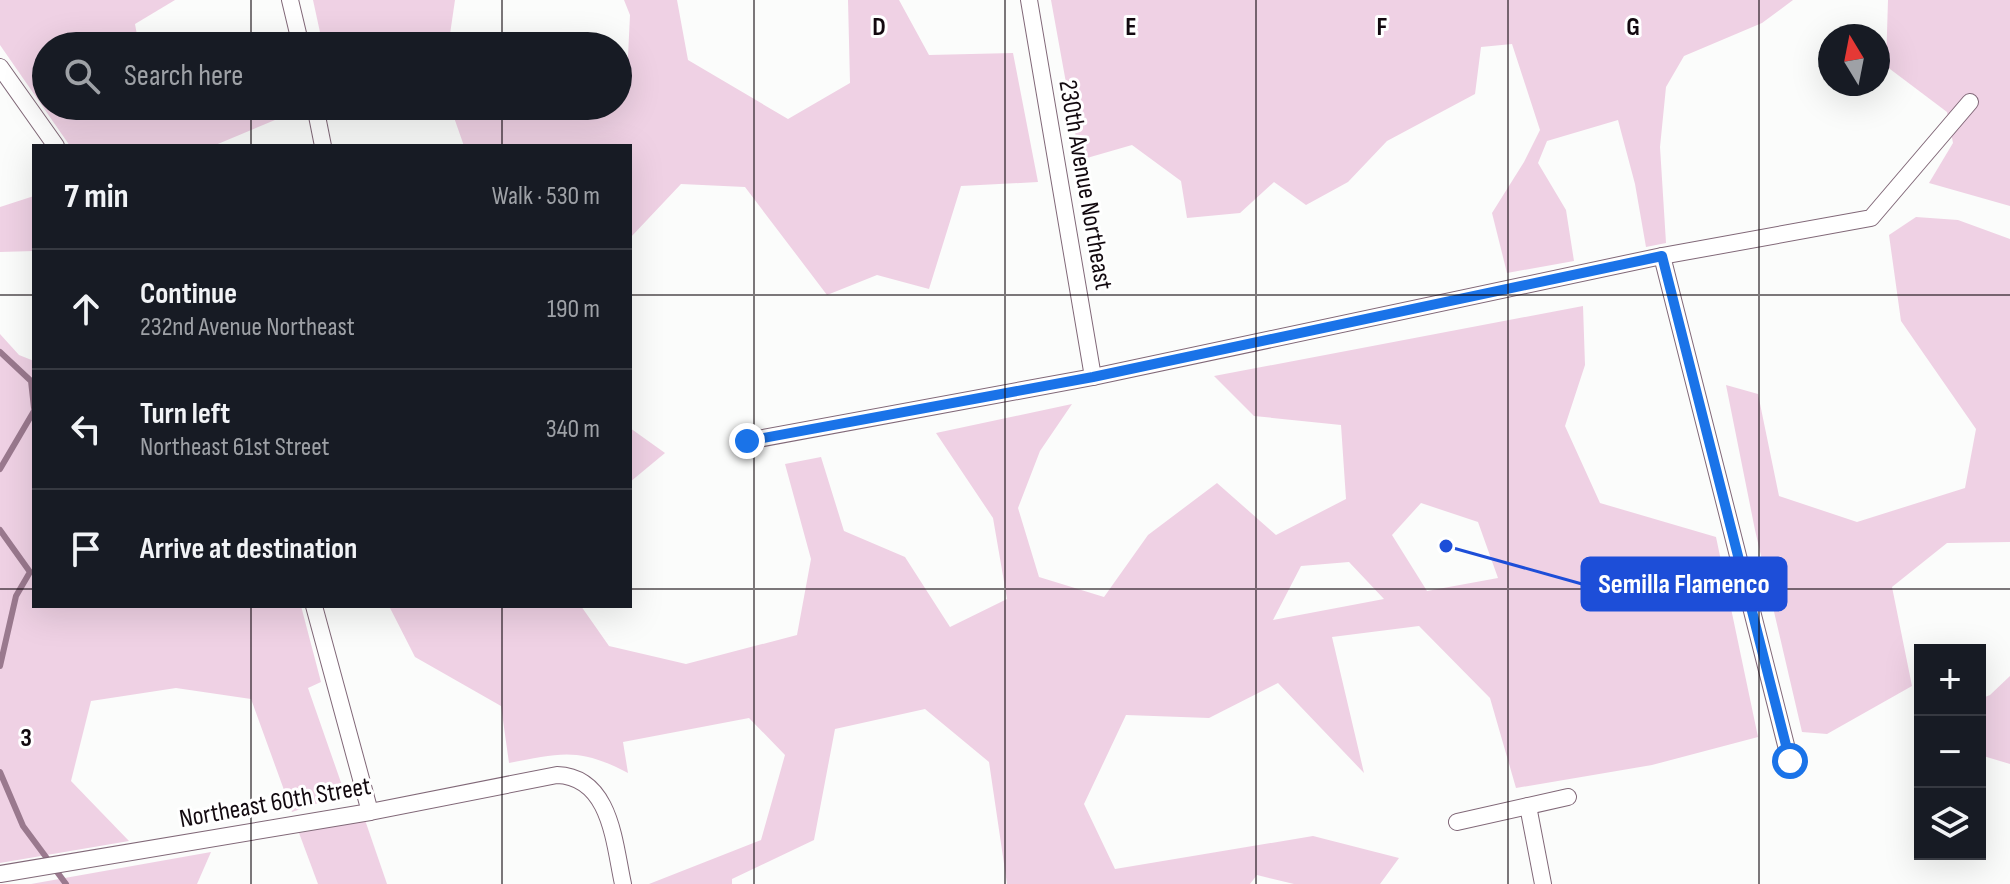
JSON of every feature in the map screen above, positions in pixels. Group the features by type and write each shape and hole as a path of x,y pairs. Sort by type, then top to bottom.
{"street":[{"path":"290,0 298,32"},
{"name":"230th Avenue Northeast","path":"1029,0 1093,377"},
{"path":"0,67 32,112"},
{"path":"747,441 1093,377 1662,256 1871,218 1970,102"},
{"path":"38,120 55,144"},
{"path":"318,120 323,144"},
{"path":"1662,256 1790,761"},
{"path":"315,608 370,812"},
{"name":"Northeast 60th Street","path":"0,874 370,812 557,775 581,781 604,805 623,884"},
{"path":"1457,822 1568,797"},
{"path":"1528,806 1543,884"}],"shaded area":[{"path":"0,0 175,0 135,24 136,32 32,32 32,91 0,45"},
{"path":"313,0 455,0 450,32 320,32"},
{"path":"624,0 677,0 688,60 788,119 850,83 848,0 899,0 929,55 1013,53 1038,182 961,186 929,289 877,275 827,295 745,187 681,184 632,236 632,144 463,144 455,120 632,120 630,15"},
{"path":"1051,0 1793,0 1762,23 1684,56 1666,87 1660,147 1666,243 1646,247 1635,184 1618,120 1547,141 1538,163 1566,210 1574,261 1507,273 1492,213 1540,130 1512,44 1481,47 1475,94 1387,141 1348,182 1306,205 1274,182 1240,213 1187,218 1181,181 1132,145 1080,160"},
{"path":"1888,0 2010,0 2010,206 1929,183 1953,143 1947,112 1890,69 1890,24 1887,24"},
{"path":"52,120 275,120 218,144 69,144"},
{"path":"32,197 32,251 0,252 0,207"},
{"path":"1916,217 1958,220 2010,239 2010,542 1947,543 1892,587 1912,686 1827,734 1802,732 1755,530 1726,385 1758,394 1779,496 1857,522 1965,488 1976,429 1901,321 1889,235"},
{"path":"1583,306 1585,365 1565,426 1600,503 1716,537 1758,737 1652,765 1516,788 1490,698 1419,626 1332,637 1364,773 1278,683 1209,718 1126,715 1084,804 1115,869 1313,836 1399,858 1380,884 1294,884 1257,875 1250,884 1007,884 989,762 925,709 835,729 814,840 732,879 732,884 649,884 761,840 785,755 749,718 623,742 628,773 596,759 570,754 509,763 501,706 415,657 390,608 582,608 609,646 686,664 797,635 811,559 785,464 821,457 844,531 905,557 950,627 1007,599 993,518 936,433 1072,404 1040,451 1018,508 1039,577 1104,597 1148,535 1217,483 1276,535 1346,499 1341,425 1254,416 1214,376","holes":["1421,503 1478,522 1498,578 1427,591 1392,535","1349,562 1384,599 1273,620 1301,566"]},
{"path":"0,334 19,355 32,360 32,608 302,608 321,682 308,688 345,794 292,812 251,699 176,688 91,701 71,781 129,841 0,863"},
{"path":"632,429 665,453 632,480"},
{"path":"2010,676 2010,764 1986,757 1986,697"},
{"path":"365,820 387,884 318,884 299,833"},
{"path":"211,852 197,884 31,884"}],"waterway":[{"path":"0,352 31,381 32,390"},
{"path":"0,469 32,414"},
{"path":"0,530 30,572 16,596 0,666"},
{"path":"0,772 23,826 66,884"}],"place":[{"name":"Semilla Flamenco","path":"1446,546"}],"route":[{"path":"747,441 1093,377 1662,256 1790,761"}]}
